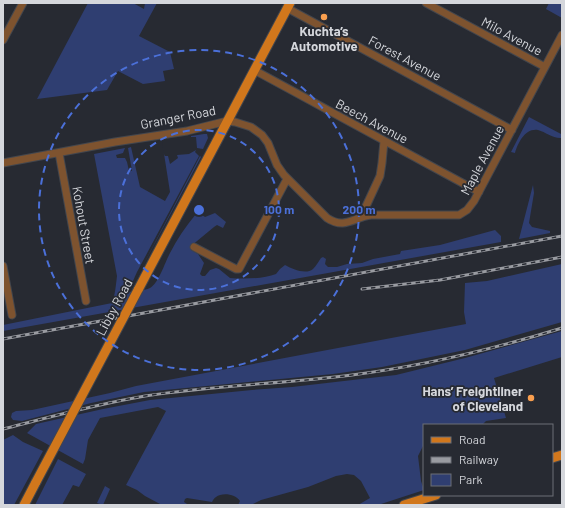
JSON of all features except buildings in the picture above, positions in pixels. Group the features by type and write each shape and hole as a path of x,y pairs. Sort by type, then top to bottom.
{"main road":[{"name":"Granger Road","path":"227,121 289,6"},
{"name":"Libby Road","path":"24,505 227,121"},
{"path":"404,505 433,496"}],"street":[{"path":"3,40 23,3"},
{"name":"Milo Avenue","path":"426,3 545,67"},
{"name":"Forest Avenue","path":"289,6 512,130"},
{"name":"Maple Avenue","path":"227,121 249,126 260,133 268,143 287,180 330,220 337,223 345,224 361,217 376,215 459,215 470,207 479,192 562,35"},
{"name":"Beech Avenue","path":"254,70 479,192"},
{"name":"Granger Road","path":"3,163 187,131 227,121"},
{"path":"361,217 380,176 384,141"},
{"name":"Kohout Street","path":"59,153 86,301"},
{"path":"194,247 236,269 239,269 287,180"},
{"path":"3,266 12,315"}],"green space":[{"path":"88,3 133,3 144,9 145,3 157,3 139,36 170,52 174,69 163,71 165,81 143,84 118,71 107,90 37,99"},
{"path":"549,3 562,3 562,18 546,9"},
{"path":"529,117 561,134 562,133 562,138 538,130 529,131 523,137 515,153 511,152"},
{"path":"207,134 208,138 203,149 197,148 196,137 191,136"},
{"path":"131,147 140,187 165,201 170,192 164,154 165,156 168,156 170,164 178,158 177,155 189,154 196,150 195,152 199,156 137,272 128,292 145,290 150,288 156,282 170,253 185,228 196,214 199,213 205,217 215,213 226,222 223,228 217,225 191,246 191,250 198,254 204,263 200,274 202,276 205,276 210,270 216,268 230,278 260,278 271,276 276,274 285,265 295,270 310,271 323,257 326,259 325,264 328,267 337,267 400,254 401,251 440,245 495,230 501,236 501,242 3,331 3,325 112,303 117,276 94,154 125,148 123,153 116,155 117,158 125,158 129,171 132,171 128,148"},
{"path":"200,156 201,157 141,270"},
{"path":"533,185 534,193 529,223 532,227 550,231 550,233 519,239"},
{"path":"562,264 562,322 465,350 382,367 333,374 144,392 91,403 22,421 13,420 11,417 12,413 16,411 32,410 136,386 466,324 464,312 465,283 487,281"},
{"path":"562,331 562,357 494,378 506,418 486,421 483,424 423,424 423,446 418,456 423,490 378,505 358,505 370,498 361,481 354,475 347,474 336,476 308,487 261,500 251,505 238,505 240,501 238,499 232,495 225,494 219,495 212,502 187,498 184,502 187,504 185,505 160,504 126,485 166,411 158,407 100,418 88,440 83,464 27,433 36,424 150,400 292,387 396,375 465,358"},
{"path":"13,435 23,442 43,451 14,505 3,505 3,440"},
{"path":"58,459 86,474 79,487 73,485 62,505 35,505"},
{"path":"105,486 110,489 103,505 97,503"}],"railway":[{"path":"3,339 562,236"},
{"path":"362,289 440,280 562,257"},
{"path":"3,429 91,407 145,396 196,389 326,378 405,367 484,350 562,328"}],"place":[{"name":"Kuchta’s Automotive","path":"324,17"},
{"name":"Hans’ Freightliner of Cleveland","path":"531,398"}]}
